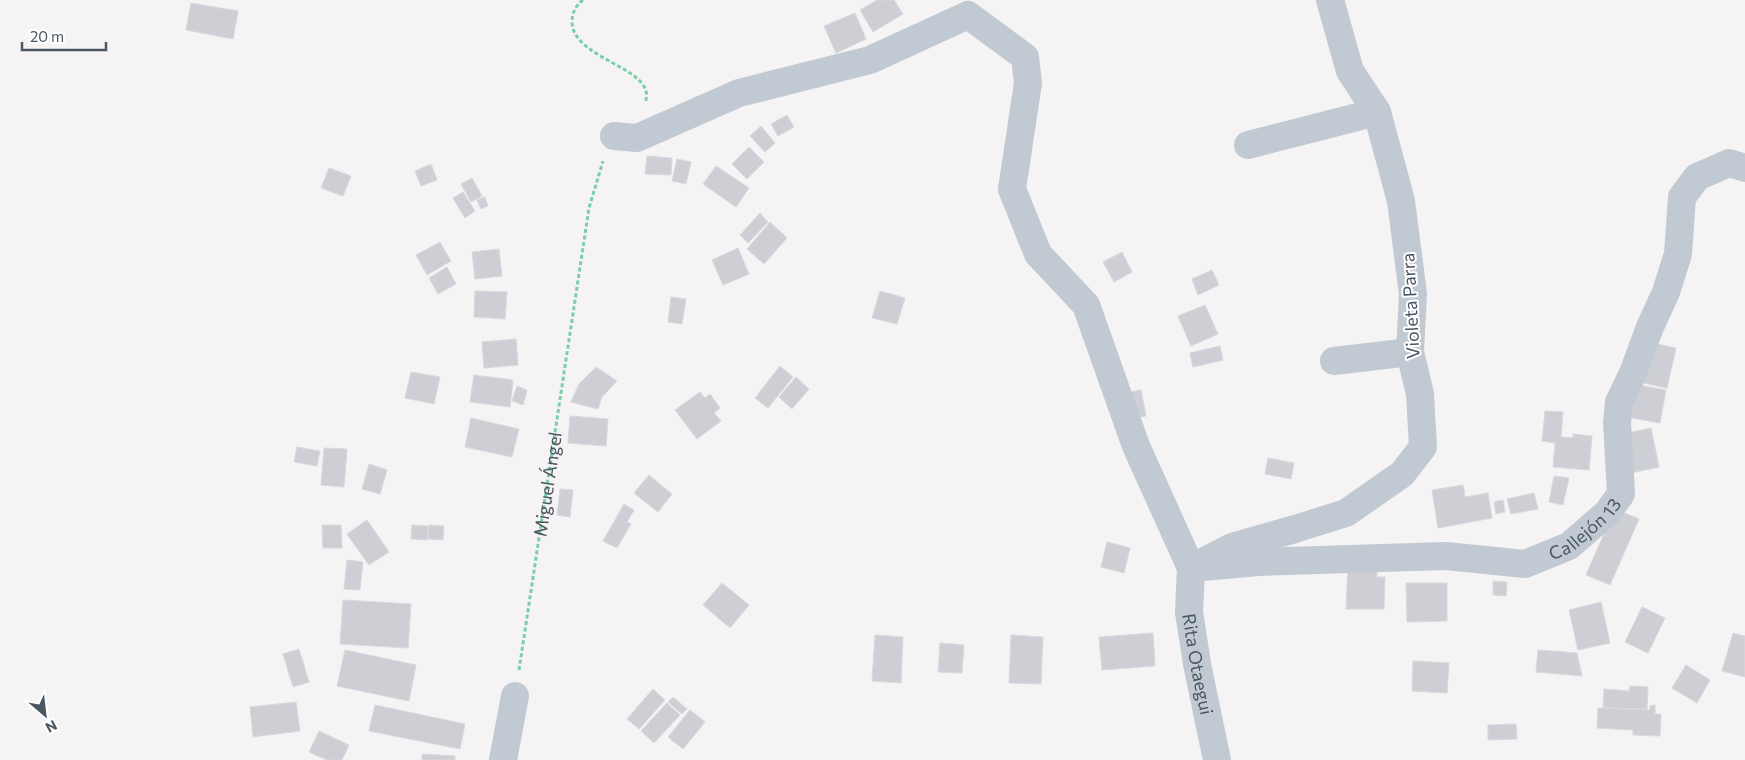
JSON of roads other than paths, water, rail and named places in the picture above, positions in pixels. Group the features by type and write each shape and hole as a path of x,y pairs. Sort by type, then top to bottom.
{"street":[{"name":"Violeta Parra","path":"1191,568 1232,547 1346,513 1402,474 1423,447 1420,394 1410,352 1413,294 1402,201 1377,112 1350,71 1330,0"},
{"path":"614,136 637,138 739,94 870,60 968,15 1025,57 1028,83 1012,189 1038,254 1086,305 1136,446 1191,568"},
{"path":"1248,145 1377,112"},
{"name":"Callejón 13","path":"1191,568 1258,562 1446,556 1525,564 1568,546 1607,513 1621,494 1617,422 1619,402 1666,292 1678,254 1682,197 1697,177 1729,163 1745,168"},
{"path":"1334,362 1410,352"},
{"name":"Rita Otaegui","path":"1191,568 1189,612 1197,664 1217,760"},
{"path":"503,760 515,696"}]}
